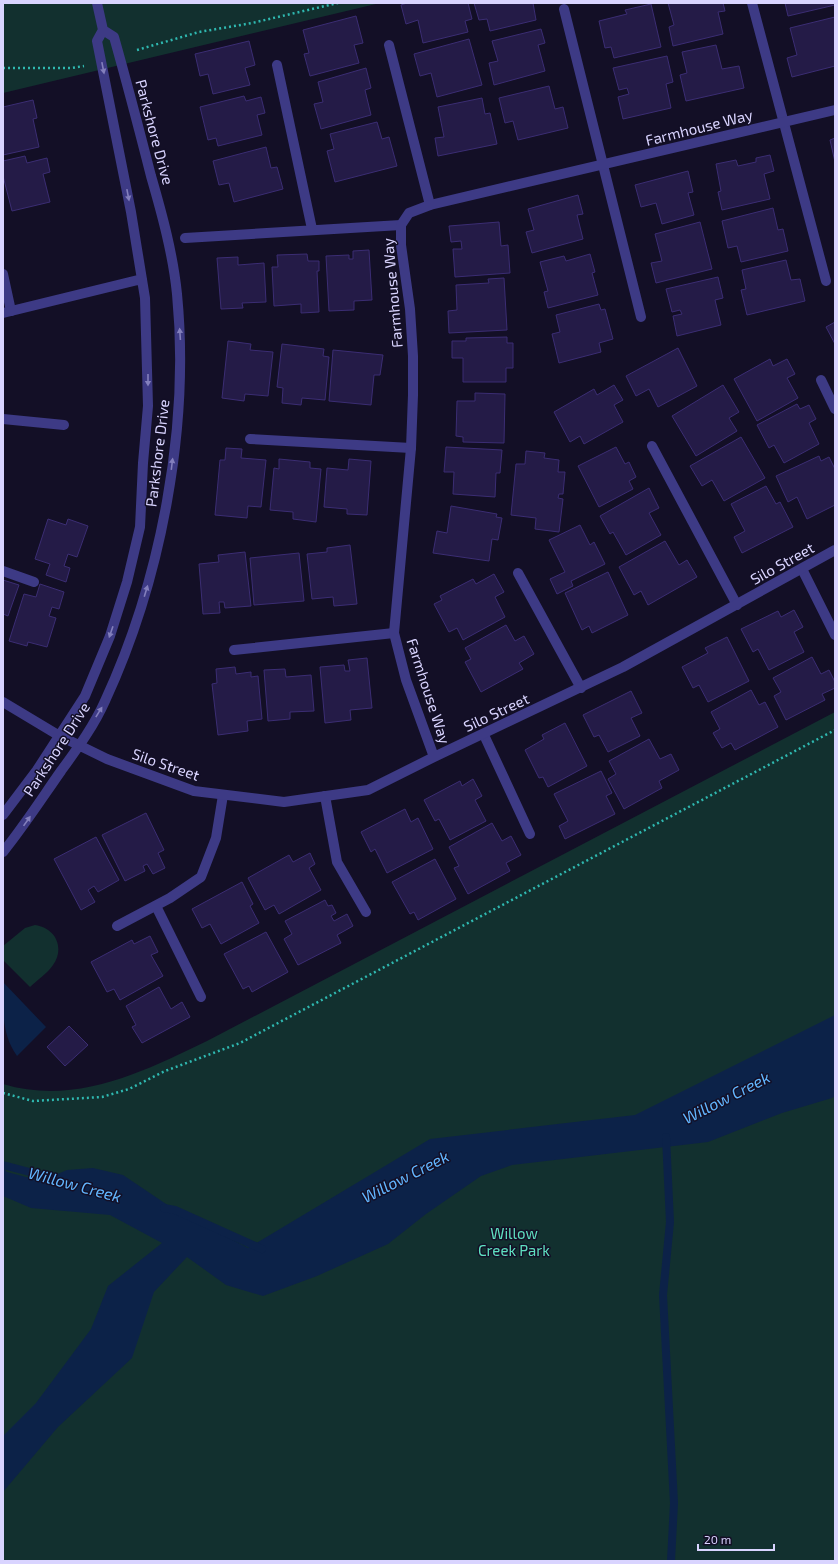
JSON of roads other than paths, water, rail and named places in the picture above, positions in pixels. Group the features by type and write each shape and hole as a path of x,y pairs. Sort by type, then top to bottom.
{"street":[{"name":"Parkshore Drive","path":"3,815 37,770 58,735 85,696 110,636 127,582 140,527 143,463 148,406 148,359 145,298 131,212 97,42 103,30 97,3"},
{"path":"752,3 826,281"},
{"path":"564,9 641,317"},
{"name":"Parkshore Drive","path":"3,852 20,831 79,745 104,703 131,640 150,579 162,529 179,408 181,351 177,293 170,253 114,37 103,30"},
{"path":"389,45 430,205"},
{"path":"277,65 312,229"},
{"name":"Farmhouse Way","path":"434,757 406,680 394,633 411,448 413,356 410,310 401,245 401,225 409,213 430,205 603,166 835,110"},
{"path":"185,238 312,229 401,225"},
{"path":"3,274 7,312 142,279"},
{"path":"821,380 835,409"},
{"path":"3,419 64,425"},
{"path":"250,439 411,448"},
{"path":"652,446 737,605"},
{"name":"Silo Street","path":"3,702 58,735 107,759 194,791 284,802 368,790 623,667 835,550"},
{"path":"802,569 835,635"},
{"path":"3,571 34,582"},
{"path":"518,573 581,688"},
{"path":"234,650 394,633"},
{"path":"484,735 530,834"},
{"path":"117,926 156,906 201,877 216,838 223,795"},
{"path":"325,796 337,862 366,912"},
{"path":"156,906 201,997"}],"water":[{"path":"3,982 46,1027 17,1056 8,1039 4,1020"},
{"path":"835,1015 835,1096 832,1098 782,1113 708,1142 512,1165 481,1176 426,1214 388,1244 317,1276 263,1296 226,1285 187,1257 154,1292 132,1358 58,1427 3,1492 3,1436 36,1403 91,1329 108,1286 162,1243 110,1215 31,1208 3,1196 3,1168 7,1172 41,1181 67,1170 93,1168 123,1175 175,1210 248,1248 430,1139 635,1115"}],"waterway":[{"path":"666,1137 670,1222 663,1295 674,1503 671,1561"},
{"name":"Willow Creek","path":"3,1165 60,1180"},
{"name":"Willow Creek","path":"164,1208 175,1210 262,1249"}],"park label":[{"name":"Willow Creek Park","path":"514,1242"}]}
